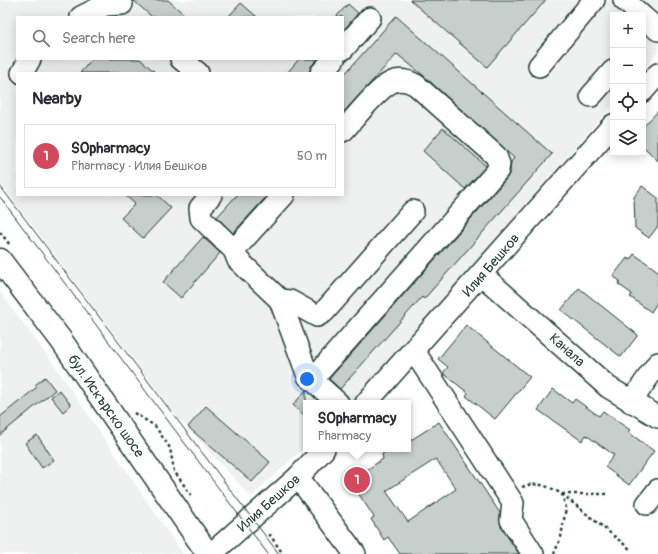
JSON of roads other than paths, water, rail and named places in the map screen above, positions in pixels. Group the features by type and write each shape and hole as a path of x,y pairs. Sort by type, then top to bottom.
{"main road":[{"name":"бул. Искърско шосе","path":"0,260 61,340 210,554"}],"street":[{"path":"539,66 594,0"},
{"path":"624,0 648,25"},
{"path":"83,16 105,5 126,7"},
{"path":"344,48 370,18"},
{"path":"23,72 29,60"},
{"path":"182,60 197,72"},
{"path":"322,72 333,60"},
{"path":"591,96 610,74"},
{"path":"646,88 658,74"},
{"path":"312,380 498,170 500,164 496,156 416,85 408,81 399,80 391,82 382,88 344,130"},
{"name":"Илия Бешков","path":"369,400 482,275 610,128"},
{"path":"210,196 200,208 201,218 234,250 238,260 280,300 305,369 312,380 335,400"},
{"path":"234,250 283,196"},
{"path":"280,300 290,301 317,316 324,312 413,210"},
{"name":"Канала","path":"482,275 608,387 658,417"},
{"path":"414,351 509,496 513,503 511,520 533,554"},
{"path":"631,402 658,363"},
{"name":"Илия Бешков","path":"210,554 298,477 321,452"},
{"path":"298,477 356,554"}],"tram line":[{"path":"0,186 279,554"},
{"path":"0,197 268,554"}],"place":[{"name":"SOpharmacy","path":"357,480"}]}
